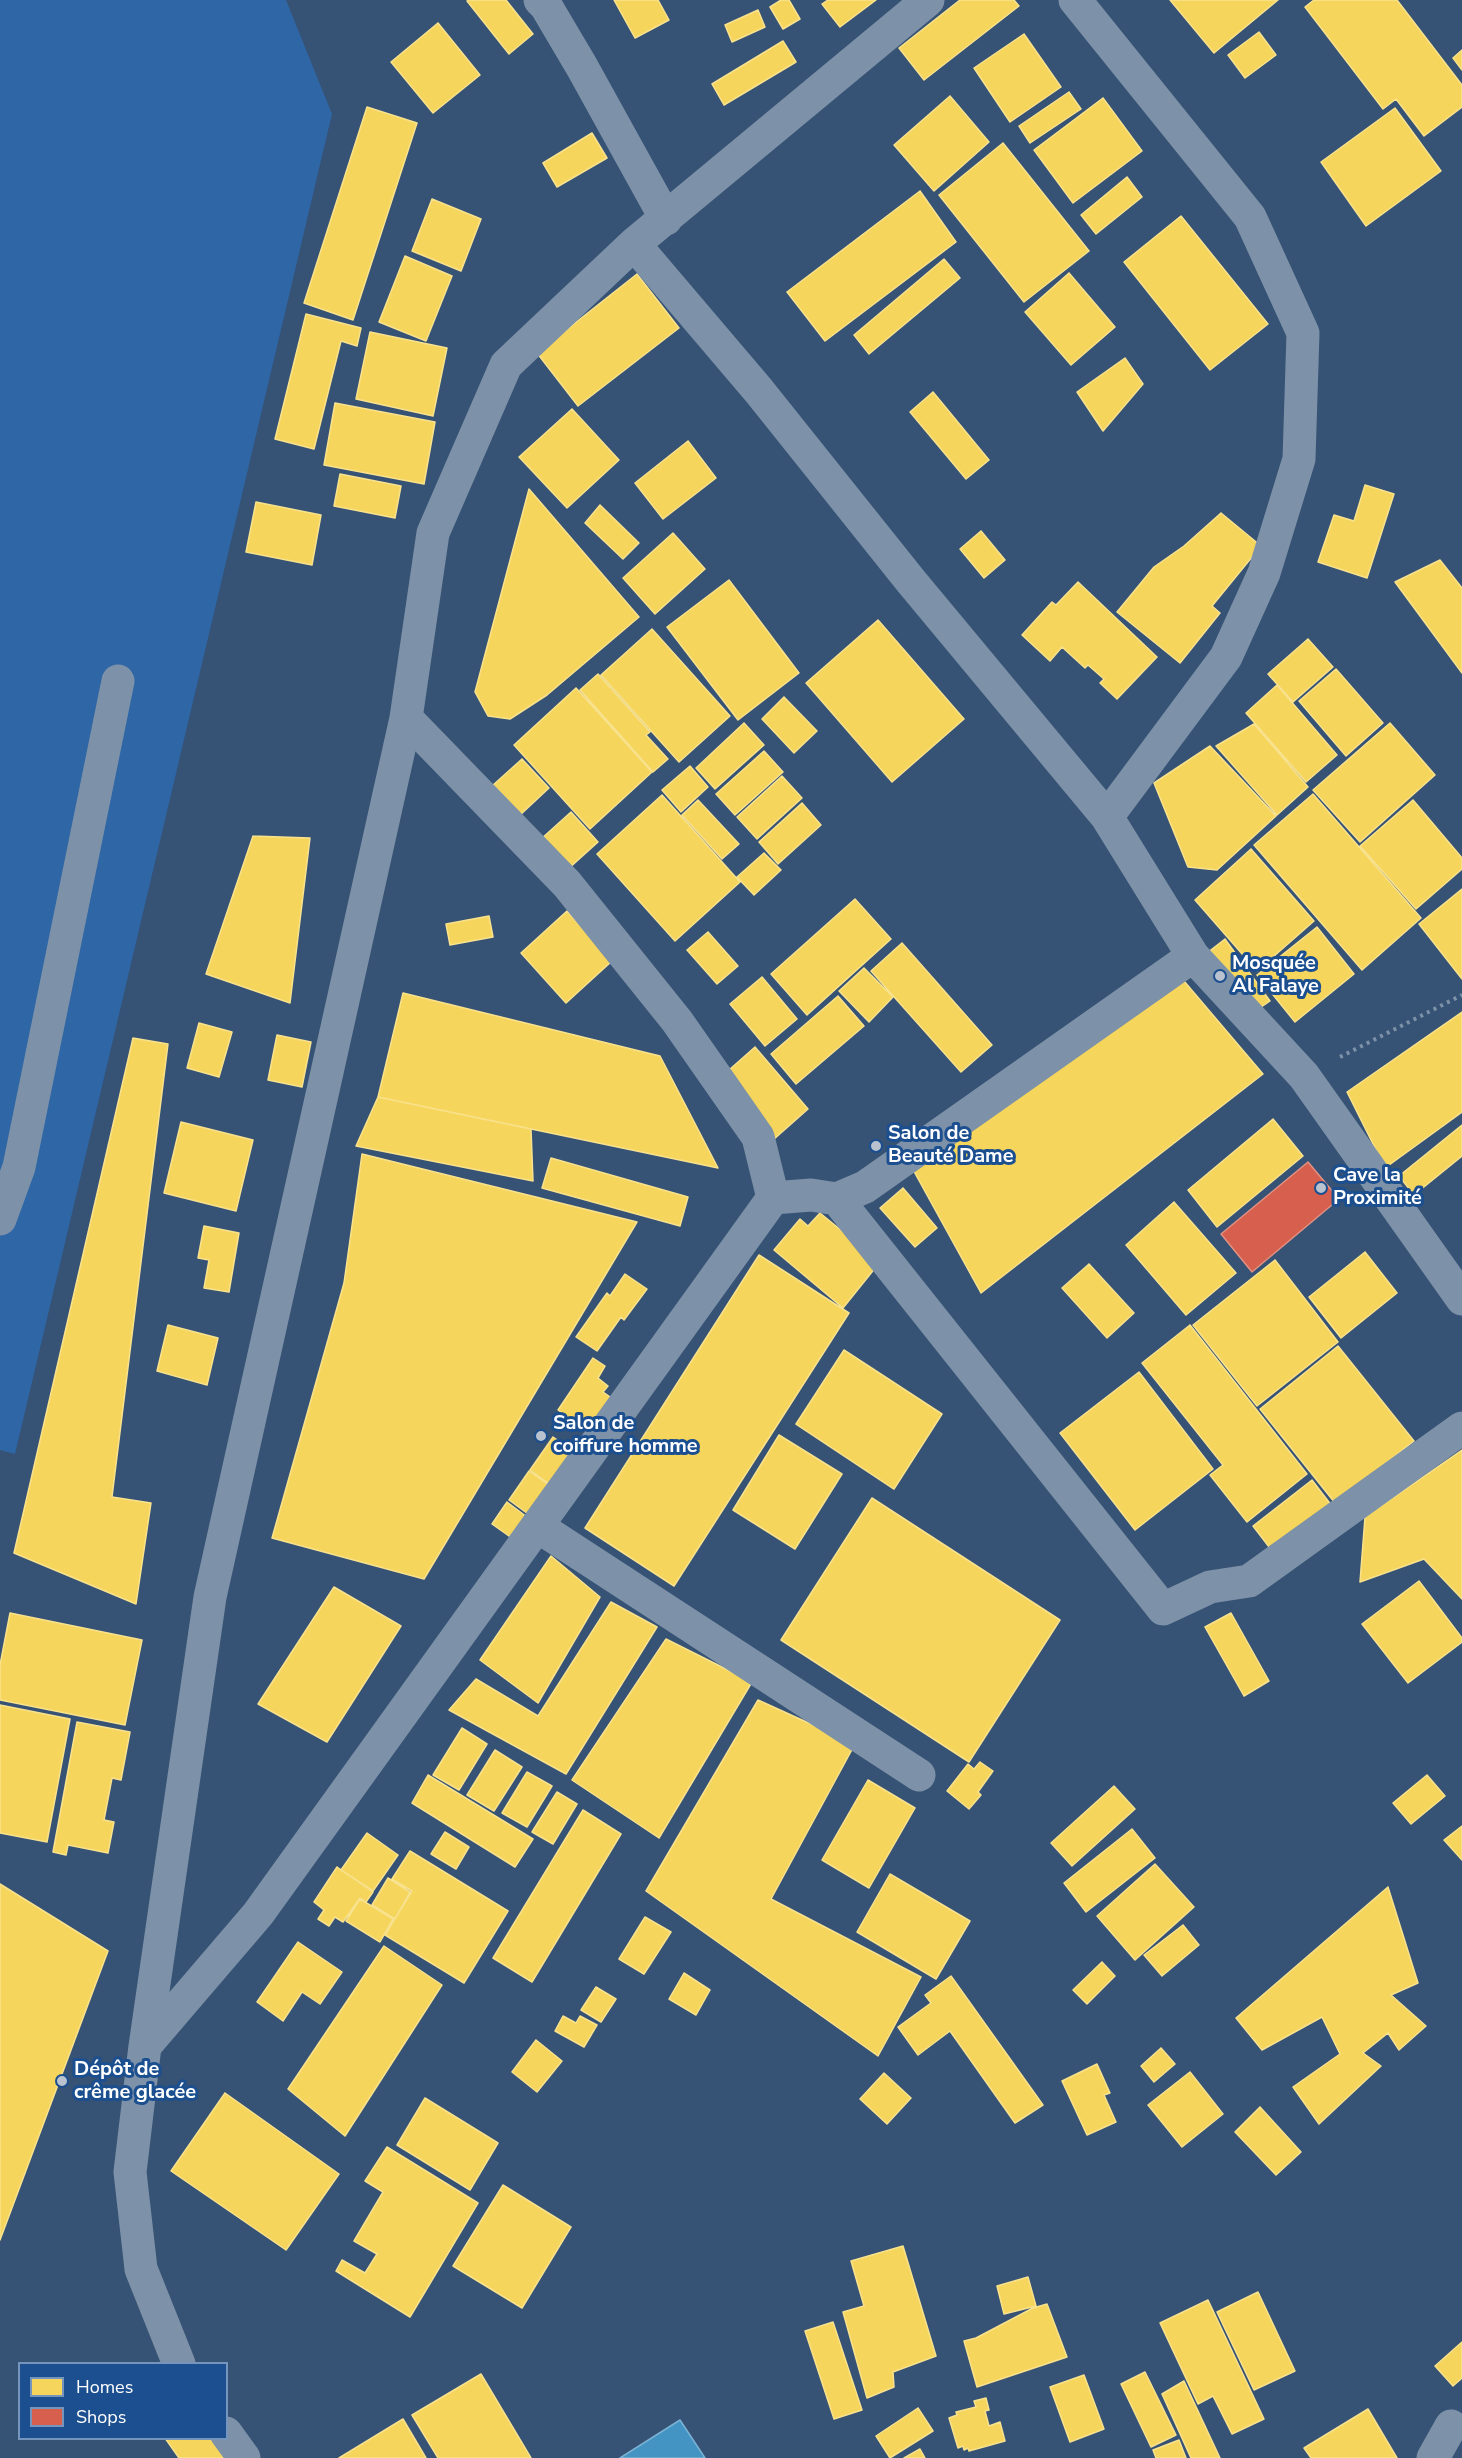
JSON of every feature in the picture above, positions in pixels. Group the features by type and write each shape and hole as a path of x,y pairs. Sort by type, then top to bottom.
{"street":[{"path":"540,0 546,6 576,57 666,219"},
{"path":"179,2362 141,2269 130,2172 145,2046 210,1598 406,718 433,533 506,365 634,244 928,0"},
{"path":"1075,0 1250,217 1303,333 1299,459 1264,573 1226,657 1107,817"},
{"path":"634,244 759,391 910,580 1107,817 1192,956 1304,1076 1462,1299"},
{"path":"0,1219 19,1167 118,681"},
{"path":"145,2046 258,1914 773,1198 758,1137 677,1021 567,884 406,718"},
{"path":"773,1198 811,1195 837,1199 865,1187 1192,956"},
{"path":"837,1199 1163,1609 1210,1587 1249,1581 1462,1428"},
{"path":"537,1526 919,1775"},
{"path":"1433,2458 1451,2426"},
{"path":"228,2436 244,2458"}],"path":[{"path":"1304,1076 1462,994"}],"shaded area":[{"path":"0,0 286,0 332,114 15,1454 0,1450"}],"building: Homes":[{"path":"506,0 533,34 509,54 467,1"},
{"path":"614,0 658,0 669,20 635,38"},
{"path":"781,0 789,0 800,19 783,29 770,7"},
{"path":"828,0 876,0 840,27 822,4"},
{"path":"960,0 1014,0 1019,6 924,80 899,48"},
{"path":"1170,0 1278,0 1214,53"},
{"path":"1314,0 1397,0 1462,85 1462,107 1424,136 1396,99 1383,109 1305,7"},
{"path":"758,10 765,27 732,42 725,25"},
{"path":"438,23 480,75 433,113 391,62"},
{"path":"1259,32 1276,55 1245,78 1228,55"},
{"path":"1024,34 1061,87 1010,122 974,68"},
{"path":"783,41 796,62 724,105 712,84"},
{"path":"1462,50 1462,70 1453,58"},
{"path":"1069,92 1081,109 1030,143 1019,126"},
{"path":"950,96 989,142 934,191 894,145"},
{"path":"1103,98 1142,151 1073,203 1034,150"},
{"path":"367,107 417,123 353,320 304,303"},
{"path":"1395,108 1441,171 1366,226 1321,162"},
{"path":"592,133 607,158 557,187 543,163"},
{"path":"1003,143 1089,251 1024,302 939,195"},
{"path":"1127,177 1142,197 1096,234 1081,215"},
{"path":"920,191 956,242 825,341 787,292"},
{"path":"432,199 481,219 461,271 412,251"},
{"path":"1181,216 1268,324 1210,370 1124,262"},
{"path":"405,256 452,276 426,341 379,322"},
{"path":"944,259 960,278 869,354 854,335"},
{"path":"1069,273 1115,327 1071,365 1025,312"},
{"path":"637,274 679,328 578,406 537,353"},
{"path":"306,314 361,328 357,346 341,341 314,449 275,439"},
{"path":"370,332 447,348 433,416 356,399"},
{"path":"1125,358 1143,384 1103,431 1077,392"},
{"path":"933,392 989,460 966,479 910,412"},
{"path":"335,403 435,422 424,484 324,465"},
{"path":"572,409 619,460 567,508 519,457"},
{"path":"688,441 716,478 663,519 635,483"},
{"path":"340,474 401,486 395,518 334,506"},
{"path":"1365,485 1394,494 1367,578 1318,562 1334,515 1354,521"},
{"path":"529,489 639,617 547,695 510,719 488,716 475,692"},
{"path":"256,502 321,515 312,565 246,552"},
{"path":"600,505 639,543 623,559 585,523"},
{"path":"1221,513 1261,546 1212,606 1220,613 1180,663 1117,612 1154,567 1184,546"},
{"path":"981,531 1005,560 984,578 960,549"},
{"path":"673,533 705,569 655,614 623,578"},
{"path":"1440,560 1462,588 1462,673 1395,582"},
{"path":"729,580 799,673 738,720 667,627"},
{"path":"1078,582 1157,657 1117,699 1100,683 1104,679 1088,665 1085,668 1062,647 1050,661 1022,635 1052,602 1056,605"},
{"path":"878,620 964,719 892,782 806,683"},
{"path":"652,629 730,716 679,762 601,675"},
{"path":"1308,639 1333,667 1293,702 1268,674"},
{"path":"1336,669 1383,723 1346,756 1299,701"},
{"path":"598,674 650,732 646,735 668,759 653,772 580,690"},
{"path":"1277,685 1337,755 1306,782 1246,713"},
{"path":"576,688 652,772 590,829 514,745"},
{"path":"784,697 817,731 794,753 762,719"},
{"path":"744,723 764,745 715,789 696,768"},
{"path":"1390,723 1435,775 1360,842 1313,790"},
{"path":"1254,724 1308,787 1277,815 1216,746"},
{"path":"1210,746 1276,816 1217,870 1188,867 1154,783"},
{"path":"764,751 783,772 735,815 716,794"},
{"path":"522,759 549,788 519,816 492,786"},
{"path":"690,766 708,787 681,812 662,790"},
{"path":"782,776 802,798 757,839 737,817"},
{"path":"1313,794 1421,918 1362,970 1254,845"},
{"path":"662,795 740,882 675,941 597,854"},
{"path":"698,800 739,844 722,859 682,815"},
{"path":"1413,800 1462,858 1462,869 1416,909 1360,846"},
{"path":"802,803 821,825 778,864 759,842"},
{"path":"571,812 598,842 567,870 540,840"},
{"path":"253,836 310,838 290,1003 206,974"},
{"path":"1251,849 1314,921 1257,971 1195,900"},
{"path":"764,853 781,870 754,895 737,877"},
{"path":"1462,889 1462,979 1419,924"},
{"path":"855,899 891,939 807,1015 771,974"},
{"path":"567,911 612,961 566,1003 521,953"},
{"path":"489,916 493,937 450,945 446,924"},
{"path":"1317,927 1354,974 1295,1022 1257,975"},
{"path":"708,932 738,966 717,984 687,950"},
{"path":"1225,939 1270,1001 1251,1014 1207,953"},
{"path":"902,943 992,1045 961,1072 871,971"},
{"path":"864,968 893,997 869,1022 839,991"},
{"path":"762,977 797,1019 765,1046 730,1004"},
{"path":"1184,981 1263,1074 981,1293 911,1166"},
{"path":"403,993 660,1056 718,1168 378,1097"},
{"path":"838,996 864,1026 796,1084 771,1054"},
{"path":"1462,1012 1462,1112 1385,1168 1347,1092"},
{"path":"199,1023 232,1032 219,1077 187,1068"},
{"path":"277,1035 311,1042 302,1087 268,1080"},
{"path":"133,1038 168,1044 112,1497 151,1503 136,1604 14,1553"},
{"path":"755,1047 808,1109 773,1140 720,1078"},
{"path":"378,1097 531,1129 533,1181 356,1146"},
{"path":"1273,1119 1303,1156 1217,1227 1188,1190"},
{"path":"181,1122 253,1140 236,1211 164,1193"},
{"path":"1462,1125 1462,1156 1414,1195 1399,1176"},
{"path":"362,1154 637,1222 424,1579 272,1538 344,1283"},
{"path":"551,1158 688,1197 680,1226 542,1188"},
{"path":"903,1188 937,1228 915,1247 880,1208"},
{"path":"1174,1202 1236,1273 1186,1315 1126,1245"},
{"path":"820,1213 880,1262 843,1308 774,1250 800,1219 808,1226"},
{"path":"204,1226 239,1233 229,1292 204,1288 209,1260 198,1258"},
{"path":"1365,1252 1397,1293 1341,1338 1309,1297"},
{"path":"759,1255 849,1313 674,1586 585,1528"},
{"path":"1275,1260 1338,1342 1257,1406 1193,1325"},
{"path":"1089,1264 1134,1313 1107,1338 1062,1288"},
{"path":"625,1274 647,1289 624,1320 621,1317 597,1351 576,1337 607,1293 610,1296"},
{"path":"168,1325 218,1338 207,1385 157,1371"},
{"path":"1190,1325 1307,1474 1247,1522 1210,1475 1223,1465 1142,1363"},
{"path":"1338,1346 1414,1441 1335,1503 1260,1409"},
{"path":"844,1350 942,1414 894,1489 796,1424"},
{"path":"593,1358 605,1366 598,1378 608,1386 603,1392 613,1399 589,1433 558,1410"},
{"path":"1139,1372 1213,1469 1135,1530 1060,1433"},
{"path":"779,1435 842,1474 795,1549 733,1510"},
{"path":"553,1437 578,1454 555,1488 530,1470"},
{"path":"1462,1450 1462,1599 1424,1559 1360,1582 1365,1517"},
{"path":"529,1471 556,1490 535,1519 509,1500"},
{"path":"1312,1480 1335,1510 1276,1556 1253,1526"},
{"path":"872,1498 1060,1620 969,1762 781,1640"},
{"path":"507,1502 531,1520 516,1541 492,1524"},
{"path":"551,1556 600,1597 538,1703 480,1660"},
{"path":"1419,1581 1462,1638 1462,1642 1408,1683 1362,1624"},
{"path":"334,1587 401,1626 327,1742 258,1704"},
{"path":"611,1602 657,1627 566,1774 449,1710 476,1679 538,1716"},
{"path":"10,1613 142,1640 125,1725 0,1700 0,1665"},
{"path":"1231,1613 1269,1681 1244,1696 1205,1627"},
{"path":"666,1639 752,1682 659,1838 572,1780"},
{"path":"758,1700 855,1744 771,1899 921,1977 878,2056 646,1891"},
{"path":"0,1705 70,1719 47,1842 0,1833"},
{"path":"77,1722 130,1732 121,1780 112,1778 104,1820 114,1822 108,1853 68,1845 66,1855 53,1852"},
{"path":"462,1728 487,1744 459,1790 433,1775"},
{"path":"495,1750 522,1767 494,1811 467,1795"},
{"path":"980,1762 993,1771 978,1792 981,1795 969,1809 947,1791 968,1764 974,1769"},
{"path":"527,1772 552,1786 527,1827 502,1813"},
{"path":"428,1775 533,1839 515,1867 412,1803"},
{"path":"1427,1775 1445,1796 1411,1824 1393,1803"},
{"path":"868,1780 915,1808 869,1888 822,1860"},
{"path":"1114,1786 1135,1809 1072,1866 1051,1843"},
{"path":"557,1792 577,1804 553,1844 532,1832"},
{"path":"583,1810 621,1834 532,1982 493,1958"},
{"path":"1462,1826 1462,1860 1444,1840"},
{"path":"1132,1829 1155,1858 1086,1912 1064,1883"},
{"path":"445,1832 469,1847 456,1869 431,1854"},
{"path":"367,1833 398,1855 373,1891 341,1870"},
{"path":"410,1851 508,1911 464,1983 385,1935 412,1891 392,1879"},
{"path":"1155,1864 1194,1907 1135,1960 1097,1916"},
{"path":"337,1867 373,1892 366,1902 360,1898 343,1922 335,1917 329,1926 318,1919 324,1910 314,1902"},
{"path":"890,1874 970,1921 936,1979 857,1932"},
{"path":"388,1878 410,1892 395,1919 372,1905"},
{"path":"0,1884 108,1951 0,2240"},
{"path":"1388,1887 1418,1983 1391,1995 1426,2026 1399,2050 1388,2033 1363,2053 1381,2066 1319,2124 1293,2087 1340,2054 1322,2017 1262,2050 1236,2018"},
{"path":"360,1899 393,1919 380,1942 346,1921"},
{"path":"645,1917 671,1932 644,1974 619,1959"},
{"path":"1183,1925 1199,1945 1162,1976 1144,1955"},
{"path":"298,1942 342,1972 320,2004 302,1992 283,2021 257,2002"},
{"path":"384,1946 442,1985 345,2136 288,2089"},
{"path":"1102,1962 1115,1976 1087,2004 1073,1990"},
{"path":"684,1973 710,1990 696,2015 669,1999"},
{"path":"951,1976 1043,2105 1015,2123 950,2031 918,2055 898,2027 931,2003 925,1995"},
{"path":"596,1987 616,1999 601,2022 581,2010"},
{"path":"563,2016 576,2023 580,2016 597,2025 584,2047 555,2031"},
{"path":"536,2040 562,2061 537,2092 512,2072"},
{"path":"1161,2048 1175,2064 1154,2082 1141,2066"},
{"path":"1097,2064 1110,2093 1104,2095 1116,2122 1087,2135 1062,2081"},
{"path":"1190,2072 1223,2114 1182,2147 1148,2105"},
{"path":"884,2073 911,2098 887,2124 860,2099"},
{"path":"225,2093 339,2174 286,2250 171,2171"},
{"path":"425,2098 498,2143 470,2190 397,2145"},
{"path":"1260,2107 1301,2152 1276,2175 1235,2132"},
{"path":"387,2147 478,2203 410,2317 336,2271 342,2260 365,2273 377,2254 354,2241 383,2192 365,2181"},
{"path":"503,2185 571,2227 522,2308 453,2266"},
{"path":"903,2246 936,2356 893,2372 894,2387 867,2398 843,2312 864,2306 851,2261"},
{"path":"1028,2277 1036,2306 1004,2314 997,2286"},
{"path":"1258,2292 1295,2371 1254,2390 1217,2312"},
{"path":"1208,2300 1264,2419 1232,2434 1213,2396 1198,2404 1160,2323"},
{"path":"1047,2304 1067,2357 977,2387 964,2341 976,2338 1033,2308"},
{"path":"833,2322 862,2410 834,2419 805,2331"},
{"path":"1462,2342 1462,2378 1453,2386 1435,2366"},
{"path":"1145,2372 1176,2435 1151,2447 1121,2384"},
{"path":"481,2374 531,2458 438,2458 412,2415"},
{"path":"1084,2375 1104,2429 1070,2442 1050,2387"},
{"path":"1184,2381 1220,2458 1191,2458 1162,2394"},
{"path":"986,2398 989,2410 985,2411 989,2426 1000,2422 1005,2441 969,2451 968,2448 964,2450 963,2446 958,2448 949,2418 957,2415 956,2412 976,2407 974,2401"},
{"path":"918,2408 933,2431 890,2458 876,2436"},
{"path":"1368,2409 1397,2458 1311,2458 1304,2448"},
{"path":"403,2419 426,2458 339,2458"},
{"path":"166,2440 219,2440 232,2458 179,2458"},
{"path":"1179,2440 1186,2458 1156,2458 1153,2450"},
{"path":"920,2449 925,2458 904,2458"}],"building: Shops":[{"path":"1308,1162 1339,1199 1252,1272 1221,1234"}],"building: Schools":[{"path":"680,2420 705,2458 620,2458"}],"place":[{"name":"Mosquée Al Falaye","path":"1220,976"},
{"name":"Salon de Beauté Dame","path":"876,1146"},
{"name":"Cave la Proximité","path":"1321,1188"},
{"name":"Salon de coiffure homme","path":"541,1436"},
{"name":"Dépôt de crême glacée","path":"62,2081"}]}
